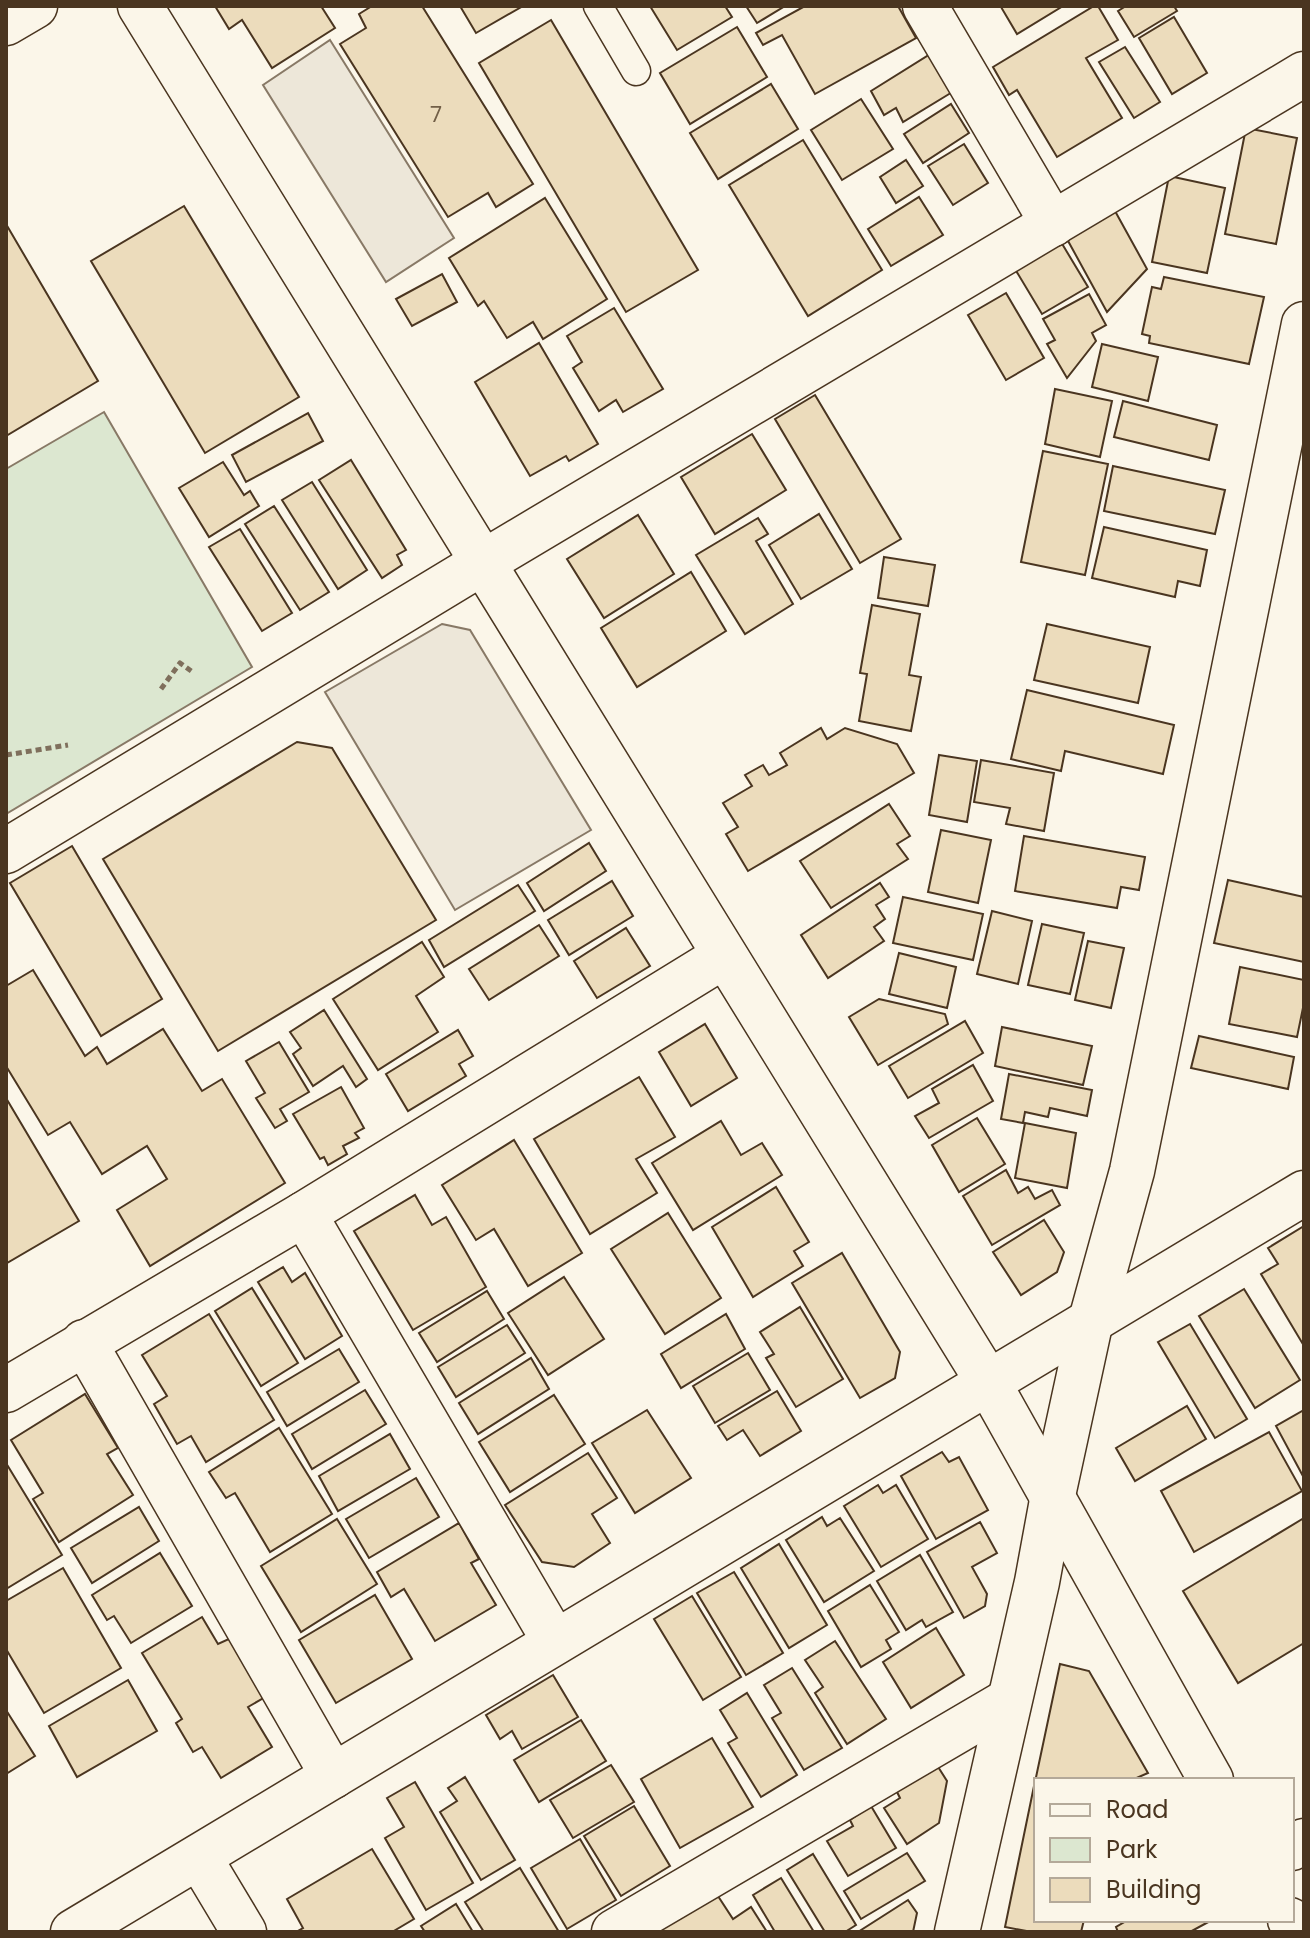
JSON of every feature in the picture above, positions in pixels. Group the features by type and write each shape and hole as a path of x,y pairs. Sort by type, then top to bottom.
{"street":[{"path":"6,23 35,6"},
{"path":"140,6 988,1382 1210,1778"},
{"path":"925,6 1053,224"},
{"path":"6,851 482,563 1304,74"},
{"path":"957,1932 1037,1582 1091,1320 1132,1171 1304,324"},
{"path":"6,1390 304,1214 724,956"},
{"path":"73,1932 1304,1193"},
{"path":"304,1214 555,1642"},
{"path":"84,1342 333,1776"},
{"path":"614,1932 1008,1701"},
{"path":"199,1857 244,1932"}],"lane":[{"path":"598,6 636,71"}],"green space":[{"path":"104,412 252,667 6,814 6,469"}],"shaded area":[{"path":"330,40 454,238 386,282 263,85"},
{"path":"442,624 470,630 591,830 455,910 325,692"}],"building":[{"path":"215,6 321,6 335,28 272,68 242,20 229,29"},
{"path":"372,6 422,6 533,184 496,207 488,193 448,217 340,44 366,28 359,14"},
{"path":"460,6 523,6 476,33"},
{"path":"650,6 725,6 732,17 677,50"},
{"path":"746,6 785,6 757,23"},
{"path":"805,6 898,6 916,38 815,94 782,35 763,45 756,33"},
{"path":"1003,6 1063,6 1017,34"},
{"path":"1098,6 1118,40 1086,58 1122,118 1057,157 1017,90 1009,95 993,67"},
{"path":"1126,6 1174,6 1177,11 1134,37 1118,11"},
{"path":"1174,17 1207,73 1172,94 1139,38"},
{"path":"551,20 698,270 626,312 479,63"},
{"path":"737,27 767,77 690,124 660,73"},
{"path":"1125,47 1160,102 1134,118 1099,62"},
{"path":"932,53 954,91 903,122 896,108 884,115 871,91"},
{"path":"771,84 798,129 718,179 690,133"},
{"path":"861,99 893,149 842,180 811,130"},
{"path":"951,104 969,133 923,163 904,134"},
{"path":"1246,128 1297,138 1276,244 1225,234"},
{"path":"803,140 882,270 808,316 729,185"},
{"path":"964,144 988,183 953,205 928,166"},
{"path":"906,160 923,186 896,203 880,177"},
{"path":"1169,176 1225,188 1207,273 1152,262"},
{"path":"919,197 943,235 891,266 868,229"},
{"path":"545,198 607,299 543,339 533,322 507,338 484,301 478,306 449,258"},
{"path":"184,206 299,397 205,453 91,261"},
{"path":"1115,211 1147,269 1107,312 1067,239"},
{"path":"6,224 98,381 6,436"},
{"path":"1061,242 1088,287 1042,314 1015,269"},
{"path":"442,274 457,302 412,326 396,299"},
{"path":"1164,277 1264,297 1249,364 1149,343 1150,336 1142,334 1152,287 1161,289"},
{"path":"1006,293 1044,358 1006,380 968,315"},
{"path":"1089,294 1106,325 1092,333 1096,341 1067,378 1047,344 1055,340 1043,319"},
{"path":"614,308 663,389 623,412 616,400 599,411 573,368 582,362 567,336"},
{"path":"539,343 598,444 569,461 566,456 530,476 475,382"},
{"path":"1102,344 1158,357 1148,401 1092,387"},
{"path":"1055,389 1112,401 1100,457 1045,444"},
{"path":"815,395 901,539 860,563 775,419"},
{"path":"1123,401 1217,425 1209,460 1114,437"},
{"path":"308,413 323,441 246,482 232,455"},
{"path":"752,434 786,490 715,534 681,477"},
{"path":"1043,451 1108,464 1085,575 1021,562"},
{"path":"351,460 406,550 397,555 402,565 382,578 319,480"},
{"path":"223,462 244,495 250,491 259,506 209,537 179,488"},
{"path":"1113,466 1225,490 1215,534 1104,511"},
{"path":"312,482 367,570 338,589 282,500"},
{"path":"274,506 329,592 300,610 245,524"},
{"path":"819,514 852,569 801,599 769,545"},
{"path":"638,515 674,574 604,618 567,559"},
{"path":"758,518 768,534 756,541 793,604 745,634 696,555"},
{"path":"1104,527 1207,550 1200,586 1178,581 1175,597 1092,578"},
{"path":"240,529 292,613 262,631 209,547"},
{"path":"884,557 935,565 928,606 878,598"},
{"path":"691,572 726,631 637,687 601,628"},
{"path":"872,605 920,614 909,675 921,677 911,731 859,721 867,674 860,673"},
{"path":"1047,624 1150,647 1138,703 1034,680"},
{"path":"1027,690 1174,725 1163,774 1065,751 1061,771 1011,759"},
{"path":"821,728 827,739 845,728 897,744 914,773 748,871 726,834 738,827 723,803 752,786 745,775 763,765 769,775 787,765 780,753"},
{"path":"297,742 332,748 436,920 218,1051 103,859"},
{"path":"939,755 977,761 967,822 929,815"},
{"path":"981,760 1054,773 1044,831 1006,824 1010,808 974,802"},
{"path":"889,804 910,836 897,844 908,859 831,908 800,861"},
{"path":"941,830 991,840 978,903 928,892"},
{"path":"1024,836 1145,857 1139,890 1121,887 1117,908 1015,891"},
{"path":"589,843 606,871 544,911 527,883"},
{"path":"72,846 162,999 101,1036 10,883"},
{"path":"1228,880 1304,897 1304,962 1214,943"},
{"path":"612,881 633,916 569,955 548,920"},
{"path":"880,883 889,897 876,905 885,919 874,927 884,941 828,978 801,935"},
{"path":"518,885 535,911 444,967 429,940"},
{"path":"903,897 983,914 973,960 893,943"},
{"path":"992,911 1032,921 1018,984 977,974"},
{"path":"1042,924 1084,933 1070,994 1028,985"},
{"path":"539,925 559,956 489,1000 469,969"},
{"path":"626,928 650,966 597,998 574,961"},
{"path":"1088,941 1124,948 1111,1008 1075,1000"},
{"path":"422,942 444,977 416,996 438,1032 378,1070 333,999"},
{"path":"899,953 956,967 947,1008 889,994"},
{"path":"1240,967 1304,980 1304,1003 1297,1037 1229,1024"},
{"path":"33,970 85,1056 97,1047 107,1064 163,1029 202,1091 222,1079 285,1183 150,1266 117,1210 167,1179 147,1146 102,1174 70,1122 48,1135 6,1066 6,986"},
{"path":"879,999 945,1014 948,1024 878,1065 849,1017"},
{"path":"324,1010 367,1079 356,1087 343,1066 313,1086 293,1054 301,1048 290,1032"},
{"path":"965,1021 983,1053 908,1098 889,1066"},
{"path":"705,1024 737,1078 691,1106 659,1052"},
{"path":"1002,1027 1092,1046 1083,1085 995,1066"},
{"path":"458,1030 473,1056 459,1064 466,1076 408,1111 386,1074"},
{"path":"1199,1036 1294,1057 1288,1089 1191,1068"},
{"path":"279,1042 309,1092 280,1109 287,1121 275,1128 256,1098 265,1093 246,1061"},
{"path":"973,1065 993,1101 929,1138 915,1116 939,1103 932,1089"},
{"path":"1009,1074 1092,1090 1087,1116 1050,1108 1048,1117 1025,1112 1023,1123 1001,1119"},
{"path":"639,1077 675,1137 636,1159 657,1193 590,1234 534,1139"},
{"path":"341,1087 364,1128 355,1133 359,1138 343,1146 347,1154 328,1165 324,1157 320,1159 293,1114"},
{"path":"6,1098 79,1221 7,1263 6,1260"},
{"path":"977,1118 1005,1164 959,1192 932,1145"},
{"path":"721,1121 741,1155 762,1143 782,1175 693,1230 652,1163"},
{"path":"1025,1123 1076,1133 1067,1188 1015,1178"},
{"path":"514,1140 582,1253 528,1286 494,1229 476,1240 442,1185"},
{"path":"1006,1170 1018,1193 1028,1187 1035,1199 1052,1190 1060,1205 992,1245 963,1196"},
{"path":"776,1187 809,1242 794,1251 803,1266 753,1297 712,1227"},
{"path":"415,1195 432,1225 446,1217 486,1287 413,1330 354,1231"},
{"path":"668,1213 721,1298 665,1334 611,1249"},
{"path":"1044,1220 1064,1252 1057,1272 1021,1295 993,1252"},
{"path":"1304,1226 1304,1346 1261,1274 1278,1264 1268,1248"},
{"path":"842,1253 900,1352 895,1378 860,1398 792,1283"},
{"path":"283,1267 292,1282 305,1273 342,1336 305,1359 258,1282"},
{"path":"564,1277 604,1339 548,1375 508,1313"},
{"path":"252,1288 298,1363 261,1386 215,1311"},
{"path":"1244,1289 1300,1380 1255,1408 1199,1316"},
{"path":"487,1291 504,1319 437,1362 419,1333"},
{"path":"800,1307 843,1379 796,1407 766,1358 774,1354 760,1332"},
{"path":"209,1314 274,1420 206,1462 191,1436 177,1444 154,1404 167,1396 142,1355"},
{"path":"726,1314 745,1349 681,1388 661,1354"},
{"path":"1190,1324 1247,1419 1215,1438 1158,1342"},
{"path":"507,1325 525,1353 456,1397 438,1367"},
{"path":"339,1349 359,1382 287,1426 267,1392"},
{"path":"748,1353 770,1390 715,1423 693,1386"},
{"path":"531,1358 549,1389 478,1434 459,1403"},
{"path":"365,1390 386,1424 312,1469 292,1434"},
{"path":"777,1391 801,1431 760,1456 743,1430 727,1440 718,1426"},
{"path":"85,1394 118,1448 107,1454 133,1495 59,1542 33,1499 43,1493 11,1440"},
{"path":"554,1395 585,1444 510,1492 479,1442"},
{"path":"1187,1406 1206,1439 1135,1481 1116,1448"},
{"path":"647,1410 691,1478 635,1513 592,1443"},
{"path":"1304,1410 1304,1478 1276,1426"},
{"path":"279,1428 332,1514 270,1552 235,1493 226,1498 209,1472"},
{"path":"1269,1432 1302,1491 1194,1552 1161,1491"},
{"path":"390,1434 410,1469 338,1511 319,1476"},
{"path":"942,1452 949,1462 959,1457 988,1510 936,1539 901,1476"},
{"path":"588,1453 617,1498 592,1514 610,1543 574,1567 542,1562 505,1505"},
{"path":"6,1463 62,1555 6,1589"},
{"path":"416,1478 439,1517 369,1558 346,1519"},
{"path":"878,1485 883,1493 896,1485 928,1539 881,1567 844,1506"},
{"path":"139,1507 159,1541 92,1583 71,1548"},
{"path":"822,1517 827,1526 840,1518 874,1571 824,1602 786,1540"},
{"path":"1304,1518 1304,1643 1238,1683 1183,1591"},
{"path":"337,1519 377,1584 301,1632 261,1566"},
{"path":"980,1522 997,1553 972,1567 987,1594 985,1606 964,1618 927,1552"},
{"path":"459,1523 479,1559 471,1563 496,1605 435,1641 404,1589 391,1597 377,1572"},
{"path":"779,1544 827,1625 789,1648 741,1568"},
{"path":"160,1553 192,1606 131,1643 114,1616 107,1620 92,1595"},
{"path":"920,1555 953,1612 926,1627 922,1620 906,1630 877,1581"},
{"path":"63,1568 121,1668 44,1713 6,1649 6,1601"},
{"path":"734,1572 783,1653 746,1675 697,1593"},
{"path":"870,1585 899,1632 886,1640 891,1649 861,1667 828,1611"},
{"path":"375,1595 412,1659 336,1703 299,1640"},
{"path":"692,1596 741,1677 703,1700 654,1619"},
{"path":"202,1617 218,1644 231,1638 267,1696 248,1707 272,1747 221,1778 202,1747 193,1752 176,1723 182,1719 142,1653"},
{"path":"936,1628 964,1675 911,1708 883,1662"},
{"path":"835,1641 886,1719 847,1744 815,1693 823,1687 805,1660"},
{"path":"1060,1664 1089,1671 1148,1773 1137,1778 1036,1778"},
{"path":"792,1668 842,1748 804,1770 772,1718 781,1713 764,1685"},
{"path":"553,1675 578,1717 522,1749 512,1731 500,1739 486,1715"},
{"path":"128,1680 157,1731 77,1777 49,1726"},
{"path":"747,1693 797,1775 761,1797 728,1743 737,1738 720,1710"},
{"path":"6,1710 35,1756 6,1774"},
{"path":"581,1720 606,1761 539,1802 514,1760"},
{"path":"712,1738 753,1807 680,1848 641,1779"},
{"path":"935,1762 947,1781 939,1823 907,1844 884,1808 900,1798 895,1788"},
{"path":"611,1765 634,1802 573,1838 550,1800"},
{"path":"465,1777 515,1860 481,1880 440,1812 457,1801 448,1788"},
{"path":"415,1782 473,1883 426,1910 385,1838 404,1827 387,1798"},
{"path":"1034,1786 1034,1922 1084,1922 1081,1932 1032,1932 1005,1927"},
{"path":"634,1806 670,1866 621,1896 584,1836"},
{"path":"871,1806 896,1848 848,1876 827,1841 853,1826 850,1820"},
{"path":"580,1839 616,1900 567,1929 531,1868"},
{"path":"372,1849 414,1919 392,1932 296,1932 303,1928 287,1899"},
{"path":"907,1853 925,1881 861,1919 844,1891"},
{"path":"813,1854 856,1925 845,1932 825,1932 787,1870"},
{"path":"520,1868 559,1932 484,1932 465,1902"},
{"path":"781,1878 814,1932 775,1932 753,1895"},
{"path":"716,1893 733,1919 751,1907 767,1932 656,1932"},
{"path":"908,1900 917,1913 913,1932 858,1932"},
{"path":"456,1904 473,1932 425,1932 421,1926"},
{"path":"1125,1922 1208,1922 1190,1932 1118,1932 1116,1927"}]}
